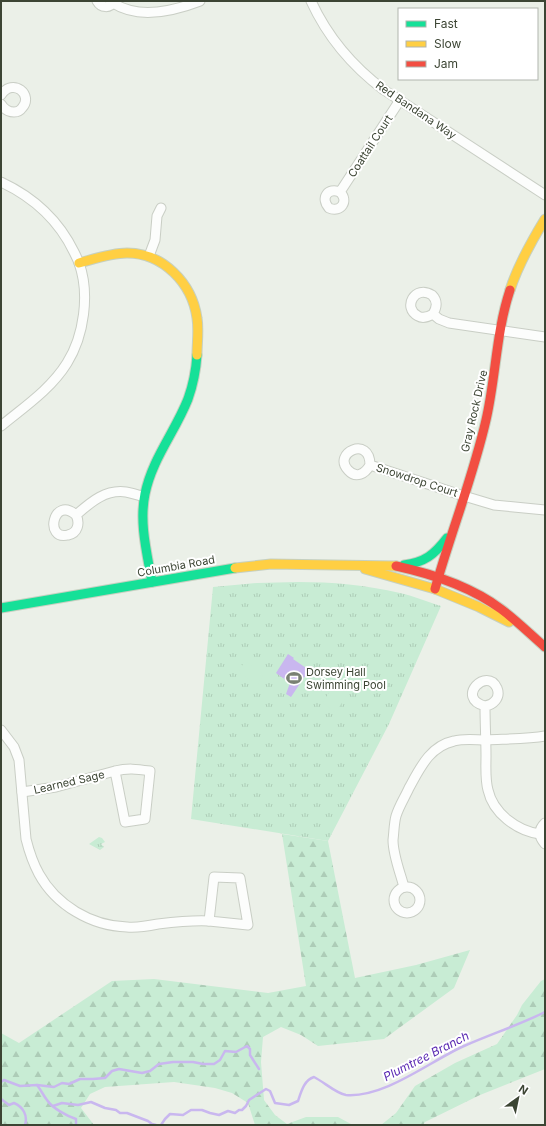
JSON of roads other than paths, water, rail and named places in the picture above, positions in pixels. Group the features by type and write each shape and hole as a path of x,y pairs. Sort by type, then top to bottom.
{"street":[{"path":"97,1 99,4 106,7 110,6 114,2 119,7 141,12 168,11 182,8 200,1"},
{"name":"Red Bandana Way","path":"311,1 323,25 344,53 356,67 372,81 545,195"},
{"path":"1,95 4,90 14,87 22,91 26,100 21,110 16,112 8,111 1,104"},
{"name":"Coattail Court","path":"340,192 400,100"},
{"path":"1,182 34,202 48,214 59,227 80,264 83,282 84,311 78,338 73,351 62,370 50,385 1,426"},
{"path":"149,256 155,240 157,216 161,208"},
{"name":"Gray Rock Drive","path":"435,589 483,433 491,398 505,307 516,271 532,239 545,219"},
{"path":"80,264 104,256 116,254 127,253 149,256 172,270 185,285 191,295 197,318 197,345 195,373 192,388 188,401 151,472 144,497 143,514 145,542 152,582"},
{"path":"433,314 439,319 449,323 545,337"},
{"name":"Snowdrop Court","path":"370,465 494,505 545,510"},
{"path":"76,516 92,501 108,493 118,491 127,492 144,497"},
{"path":"396,566 420,562 427,558 438,550 452,530"},
{"name":"Columbia Road","path":"1,608 216,571 272,564 396,566 438,577 464,587 501,609 545,647"},
{"name":"Columbia Road","path":"356,566 435,589 479,607 515,625 534,637"},
{"path":"485,706 486,778 488,790 492,800 497,809 512,823 531,833 540,834"},
{"path":"1,730 14,747 19,760 26,839 34,863 39,875 51,891 64,903 75,911 97,922 111,925 128,927 196,920 248,925 240,878 214,877 210,921"},
{"path":"404,887 396,858 394,844 396,815 419,770 429,756 442,745 452,741 464,739 486,740 545,736"},
{"name":"Learned Sage","path":"22,792 56,787 115,771 132,768 150,771 145,819 125,822 115,771"},
{"path":"545,823 541,828 540,834 545,844"}],"waterway":[{"name":"Plumtree Branch","path":"161,1125 170,1114 183,1115 191,1110 202,1110 219,1115 228,1111 235,1113 242,1110 249,1100 266,1089 270,1091 275,1103 289,1105 298,1101 305,1084 314,1077 346,1095 376,1091 392,1085 464,1046 545,1012"},
{"name":"Plumtree Branch","path":"37,1085 54,1087 62,1083 69,1084 80,1079 105,1078 112,1071 119,1069 142,1073 150,1071 159,1064 173,1062 214,1064 220,1060 225,1051 236,1052 247,1046 250,1049 250,1055 259,1069"},
{"path":"1,1082 4,1080 20,1086 37,1085 52,1106 64,1114 76,1119 76,1125"},
{"path":"1,1099 9,1105 14,1103 22,1109 26,1118 25,1125"},
{"name":"Plumtree Branch","path":"53,1106 62,1103 78,1105 91,1102 105,1108 116,1110 120,1113 127,1113 156,1125"}],"place":[{"name":"Dorsey Hall Swimming Pool","path":"294,678"}]}
